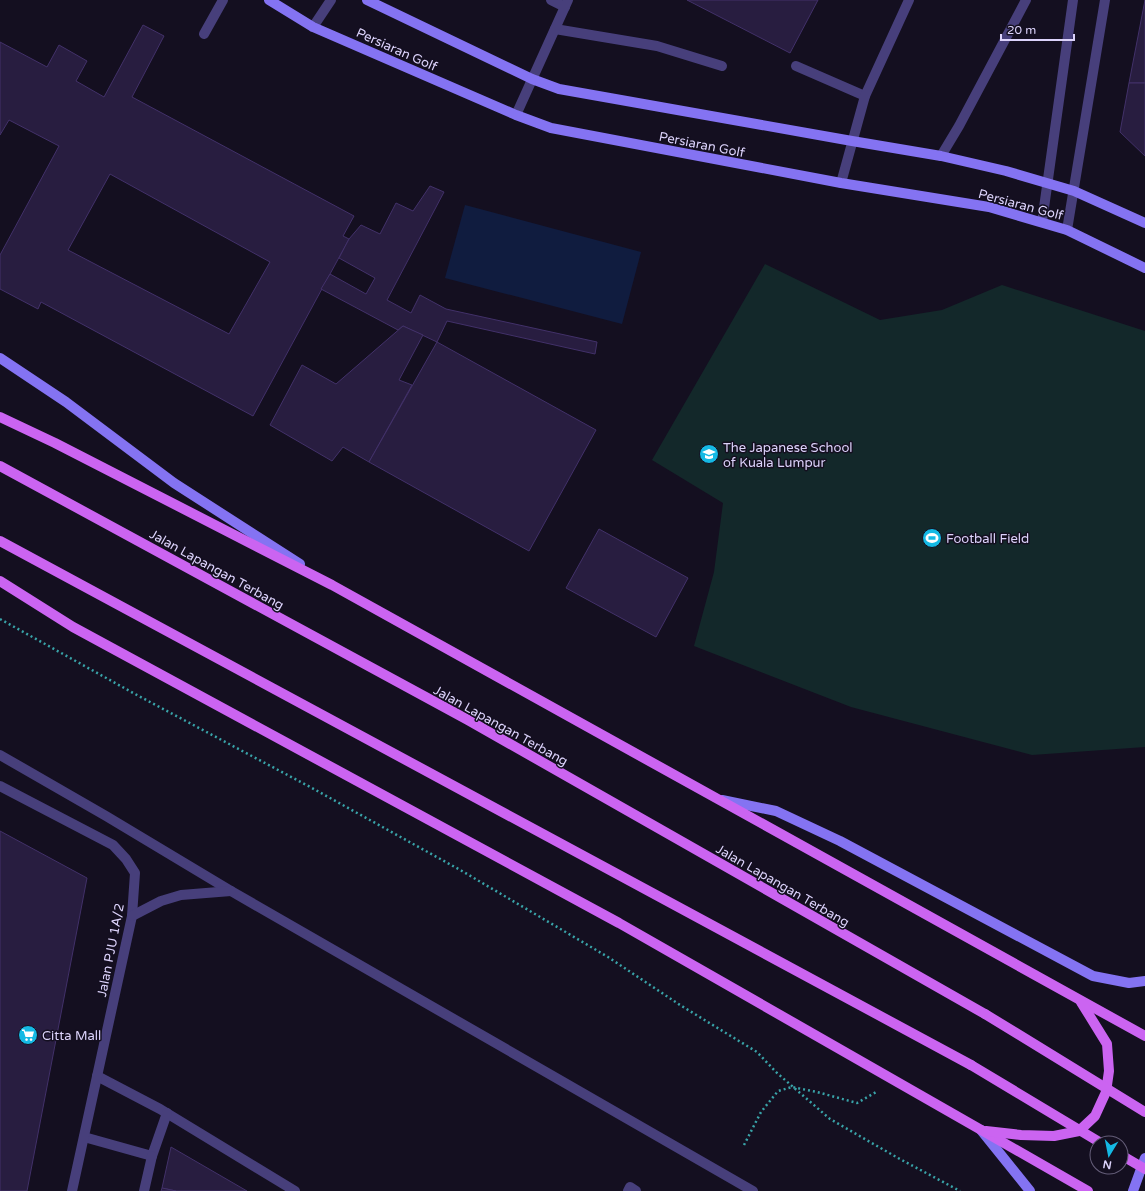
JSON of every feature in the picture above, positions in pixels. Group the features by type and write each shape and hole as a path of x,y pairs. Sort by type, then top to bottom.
{"main road":[{"path":"0,417 55,443 332,585 1145,1036"},
{"name":"Jalan Lapangan Terbang","path":"0,466 468,720 985,1014 1145,1112"},
{"path":"0,541 971,1065 1089,1136"},
{"path":"0,581 73,627 619,923 1088,1191"},
{"path":"981,1130 1021,1135 1054,1136 1079,1131 1095,1116 1106,1092 1109,1071 1107,1044 1080,1000"},
{"path":"1129,1160 1145,1169"}],"street":[{"path":"204,34 224,0"},
{"path":"313,27 331,0"},
{"name":"Persiaran Golf","path":"367,0 532,80 560,89 941,156 1006,171 1074,191 1145,223"},
{"path":"516,115 566,3 551,0"},
{"path":"841,183 865,96 909,0"},
{"path":"941,156 959,126 1026,0"},
{"path":"1042,222 1073,0"},
{"path":"1067,230 1105,0"},
{"name":"Persiaran Golf","path":"274,1 313,27 516,115 551,128 841,183 989,207 1067,230 1145,268"},
{"path":"555,29 657,46 722,66"},
{"path":"796,66 865,96"},
{"path":"0,358 66,402 174,484 332,585"},
{"path":"0,755 106,816 231,891 753,1191"},
{"name":"Jalan PJU 1A/2","path":"0,786 113,845 126,859 135,873 132,916 72,1191"},
{"path":"720,800 776,811 840,841 1092,976 1128,983 1145,981"},
{"path":"132,916 161,901 181,895 231,891"},
{"path":"97,1076 167,1113 295,1191"},
{"path":"144,1191 152,1156 167,1113"},
{"path":"981,1130 1030,1191"},
{"path":"84,1137 152,1156"},
{"path":"1133,1191 1145,1158"},
{"path":"628,1191 630,1187 636,1191"}],"path":[{"path":"0,619 469,875 608,957 680,1005 757,1052 792,1087 830,1119 960,1191"},
{"path":"744,1145 761,1112 778,1091 792,1087 857,1103 896,1082"}],"green space":[{"name":"Football Field","path":"765,264 880,320 942,310 1002,285 1145,331 1145,747 1032,755 851,707 694,646 714,572 723,503 652,460"}],"water":[{"path":"465,205 641,252 622,324 445,278"}],"building":[{"path":"687,0 818,0 790,53"},
{"path":"1145,0 1145,83 1129,83"},
{"path":"143,25 164,36 132,97 354,216 343,236 349,239 253,416 41,302 38,309 0,289 0,255 59,146 9,120 0,135 0,42 47,67 59,45 87,61 76,81 104,97","holes":["110,174 270,262 229,334 68,250"]},
{"path":"1129,83 1145,83 1145,156 1120,132"},
{"path":"430,186 444,192 387,300 411,313 420,295 446,309 597,342 595,354 447,321 437,342 403,326 398,330 321,289 330,274 366,294 375,278 339,258 349,239 361,225 380,234 396,203 413,211"},
{"path":"403,326 423,335 399,380 412,385 369,462 343,447 332,461 270,425 302,365 336,384"},
{"path":"437,342 596,430 529,551 369,462"},
{"path":"599,529 688,578 656,637 566,588"},
{"name":"Citta Mall","path":"0,831 87,878 27,1191 0,1191"},
{"path":"171,1147 247,1191 176,1191 162,1188"},
{"path":"162,1188 176,1191 161,1191"}],"place":[{"name":"The Japanese School of Kuala Lumpur","path":"709,454"},
{"name":"Football Field","path":"932,538"},
{"name":"Citta Mall","path":"28,1035"}]}
